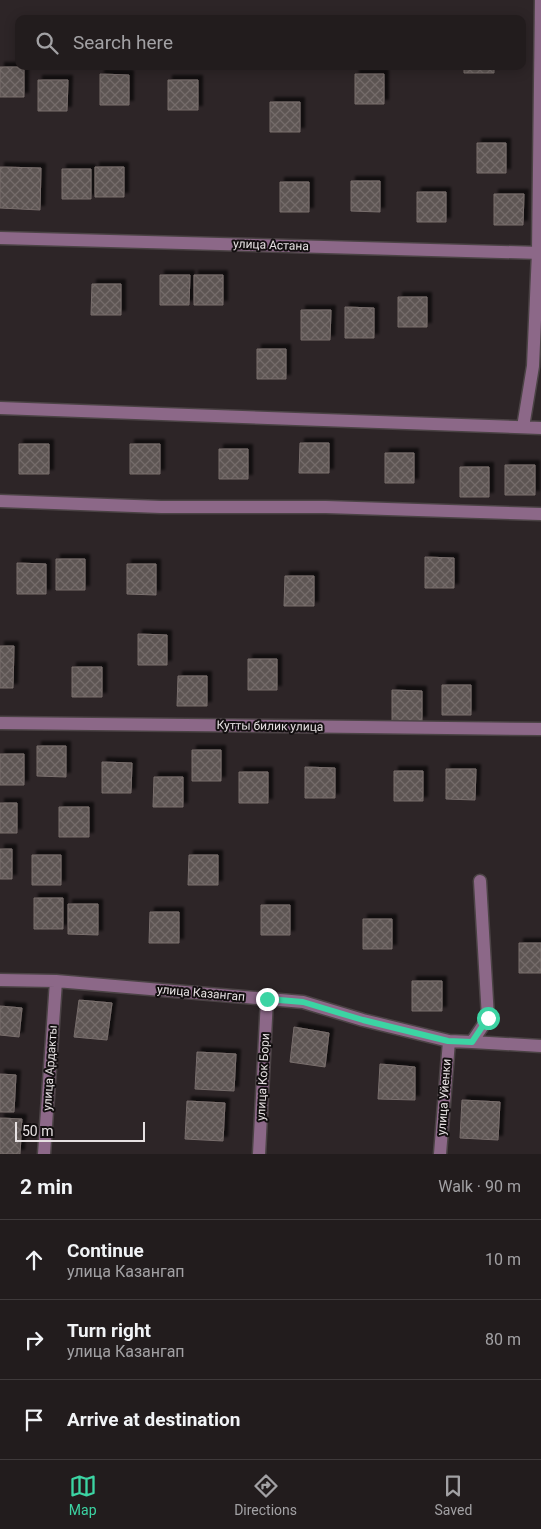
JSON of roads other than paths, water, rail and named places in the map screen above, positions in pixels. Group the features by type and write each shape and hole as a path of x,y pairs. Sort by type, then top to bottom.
{"street":[{"path":"522,427 533,366 540,252 541,0"},
{"name":"улица Астана","path":"0,238 540,252"},
{"path":"0,408 541,428"},
{"path":"0,501 161,507 326,508 541,514"},
{"name":"Кутты билик улица","path":"0,723 541,729"},
{"path":"472,1042 488,1018 480,881"},
{"name":"улица Казангап","path":"0,980 56,981 303,1002 363,1020 448,1041 541,1046"},
{"name":"улица Ардакты","path":"44,1154 56,981"},
{"name":"улица Кок Бори","path":"259,1154 267,999"},
{"name":"улица Уйенки","path":"440,1154 448,1041"}]}
